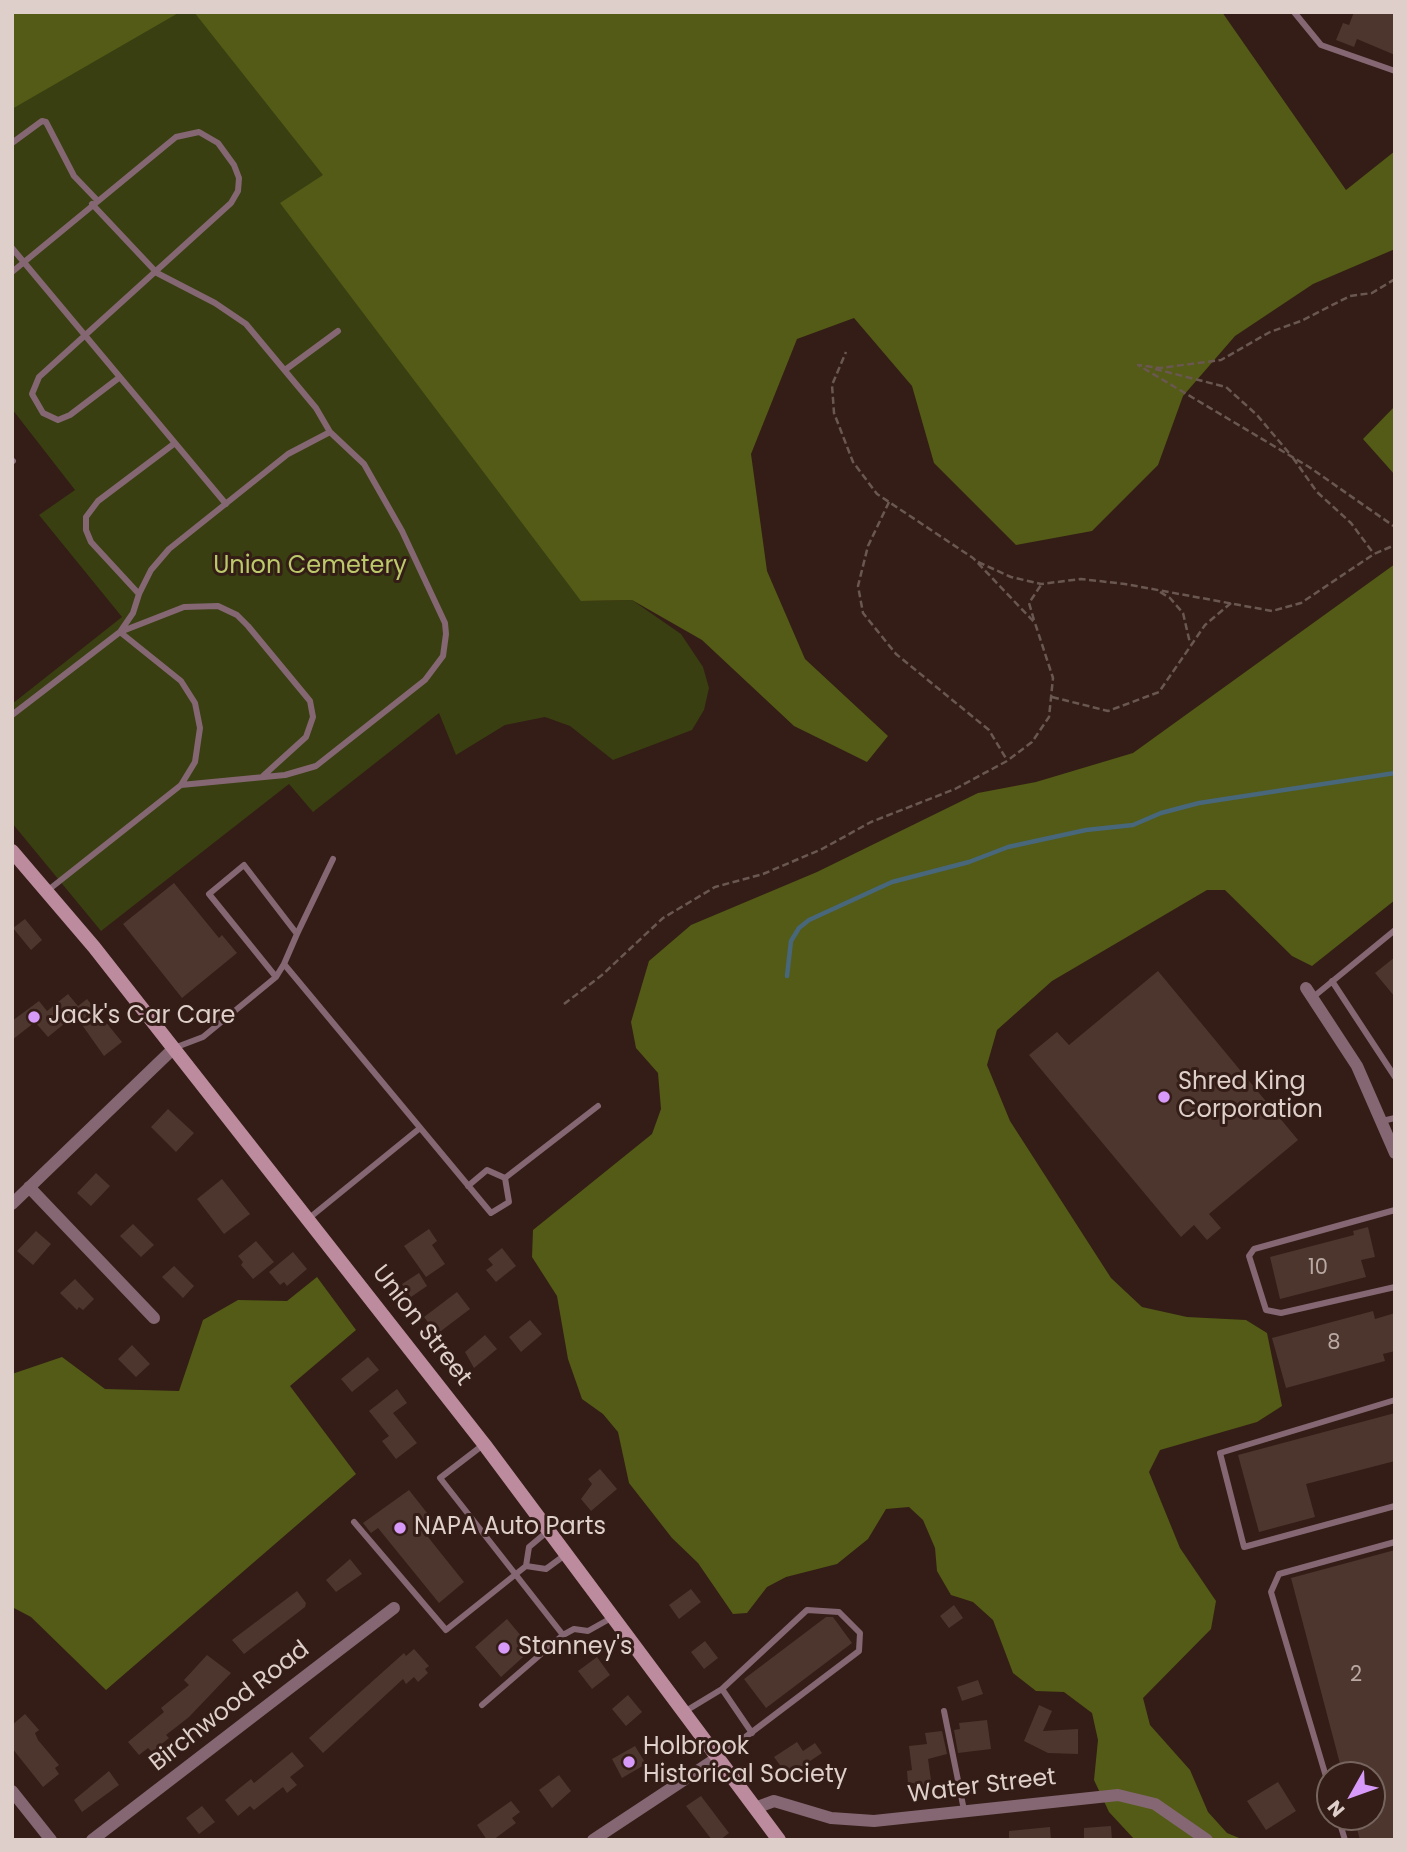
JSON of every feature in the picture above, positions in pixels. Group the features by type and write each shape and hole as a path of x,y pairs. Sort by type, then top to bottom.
{"main road":[{"name":"Union Street","path":"12,851 174,1048 484,1444 779,1840"}],"street":[{"path":"1309,993 1389,1119 1395,1153"},
{"path":"12,1204 174,1048"},
{"path":"29,1187 154,1318"},
{"name":"Birchwood Road","path":"92,1840 394,1608"},
{"path":"593,1840 717,1758"},
{"path":"12,1791 51,1840"},
{"name":"Water Street","path":"755,1808 774,1801 831,1818 860,1821 1089,1796 1132,1796 1155,1804 1207,1840"}],"lane":[{"path":"1294,12 1321,45 1395,71"},
{"path":"12,143 42,121 46,122 70,169 94,202 157,273 234,316 257,336 320,413 330,432 364,464 397,522 442,614 445,645 438,665 425,680 324,761 306,770 180,785"},
{"path":"12,272 166,143 193,131 205,134 224,150 237,172 239,185 236,195 157,273 34,384 33,398 43,413 53,420 63,419 120,377"},
{"path":"12,248 226,504"},
{"path":"285,370 338,331"},
{"path":"120,632 133,613 138,594 159,559 288,454 330,432"},
{"path":"138,594 91,542 86,530 86,517 98,501 175,443"},
{"path":"12,715 120,632 170,611 199,604 228,610 248,626 306,693 313,717 302,743 262,777"},
{"path":"47,891 180,785 192,770 199,746 201,728 195,703 173,675 120,632"},
{"path":"174,1048 203,1037 276,977 333,859"},
{"path":"276,977 209,894 244,865 297,934"},
{"path":"1309,993 1332,982 1395,930"},
{"path":"284,964 491,1213 509,1202 505,1178"},
{"path":"1332,982 1395,1077"},
{"path":"505,1178 598,1106"},
{"path":"309,1219 419,1128"},
{"path":"468,1186 487,1170 505,1178"},
{"path":"1395,1210 1254,1249 1249,1256 1266,1310 1282,1313 1395,1287"},
{"path":"1395,1400 1220,1453 1244,1547 1395,1506"},
{"path":"484,1444 440,1478 563,1635"},
{"path":"354,1522 446,1630 526,1566 529,1547 549,1531"},
{"path":"1321,1761 1271,1592 1279,1574 1395,1542"},
{"path":"526,1566 546,1569 566,1554"},
{"path":"684,1713 722,1689 807,1609 839,1612 860,1633 859,1651 717,1758"},
{"path":"482,1704 563,1635 575,1629 588,1631 612,1617"},
{"path":"722,1689 752,1733"},
{"path":"944,1711 964,1810"}],"path":[{"path":"1395,279 1372,293 1350,296 1301,321 1270,332 1221,360 1160,368 1138,365 1291,456 1395,527"},
{"path":"846,352 832,385 834,412 853,462 877,494 976,561 1011,578 1041,584 1081,579 1272,611 1301,603 1374,554 1395,545"},
{"path":"1141,366 1226,387 1257,415 1317,492 1350,523 1374,554"},
{"path":"889,502 868,546 858,586 863,613 896,654 989,730 1007,761"},
{"path":"976,561 1035,623"},
{"path":"564,1004 602,975 663,918 715,887 763,874 822,849 871,822 955,789 1007,761 1032,743 1049,717 1053,678 1030,603 1041,584"},
{"path":"1156,590 1170,598 1183,613 1190,643"},
{"path":"1051,696 1108,711 1138,702 1158,692 1190,643 1205,625 1231,603"}],"green space":[{"name":"Union Cemetery","path":"12,12 602,12 581,601 632,600 681,634 703,667 709,688 704,710 692,730 613,760 570,726 545,717 505,725 456,755 439,713 313,812 289,784 101,931 12,823 12,704 122,617 39,515 75,490 12,409"},
{"path":"12,12 180,12 12,109"},
{"path":"194,12 1222,12 1346,190 1395,151 1395,249 1313,284 1235,336 1183,396 1158,465 1092,531 1016,545 934,463 912,386 854,318 797,339 751,454 767,571 805,659 888,736 867,762 794,726 702,640 632,600 581,601 280,203 323,175"},
{"path":"1395,406 1395,475 1363,439"},
{"path":"1395,564 1395,900 1312,966 1292,956 1225,890 1207,890 1052,981 997,1030 987,1065 1010,1121 1111,1278 1142,1307 1187,1317 1246,1320 1267,1333 1282,1406 1257,1422 1160,1450 1149,1472 1180,1548 1216,1601 1211,1629 1143,1698 1150,1725 1190,1770 1208,1812 1227,1833 1244,1840 1135,1840 1109,1812 1094,1780 1098,1740 1092,1713 1064,1692 1036,1691 1013,1673 993,1620 973,1602 951,1595 937,1571 935,1548 923,1520 909,1507 886,1509 868,1539 837,1564 786,1577 767,1587 747,1613 733,1614 698,1563 672,1538 629,1483 618,1432 603,1414 582,1399 568,1359 557,1296 532,1257 533,1230 652,1134 661,1109 658,1073 636,1048 631,1022 649,961 691,925 817,872 978,793 1036,782 1133,753"},
{"path":"317,1277 356,1330 290,1386 356,1474 106,1690 31,1617 12,1607 12,1374 62,1357 105,1389 179,1391 203,1320 238,1300 287,1301"}],"building":[{"path":"1354,12 1395,12 1395,55 1357,39 1354,47 1336,40 1343,23 1349,25"},
{"path":"174,883 219,938 222,935 237,953 182,998 123,924"},
{"path":"25,919 42,940 31,950 13,928"},
{"path":"1395,957 1395,997 1375,973"},
{"name":"Shred King Corporation","path":"1158,971 1298,1140 1209,1214 1221,1228 1207,1240 1194,1225 1181,1237 1029,1055 1057,1032 1069,1045"},
{"path":"68,994 78,1006 87,999 122,1042 104,1056 75,1015 48,1037 35,1022 12,1040 12,1021 39,1001 47,1011"},
{"path":"168,1109 194,1133 176,1152 151,1127"},
{"path":"96,1173 110,1186 91,1206 77,1193"},
{"path":"222,1179 250,1214 224,1234 197,1199"},
{"path":"133,1224 154,1245 141,1257 120,1236"},
{"path":"1368,1227 1375,1257 1361,1260 1366,1277 1280,1299 1270,1257 1354,1235 1353,1231"},
{"path":"429,1229 437,1241 432,1245 445,1264 426,1277 404,1246"},
{"path":"36,1231 51,1244 33,1265 17,1251"},
{"path":"256,1241 274,1262 253,1279 241,1265 243,1262 238,1256"},
{"path":"502,1248 516,1266 496,1282 486,1270 493,1265 488,1259"},
{"path":"293,1252 307,1269 287,1286 284,1282 280,1285 269,1272"},
{"path":"174,1266 194,1286 183,1298 162,1277"},
{"path":"419,1273 427,1286 411,1297 402,1284"},
{"path":"75,1279 94,1299 83,1310 79,1307 77,1310 60,1293"},
{"path":"457,1292 470,1309 437,1334 424,1317"},
{"path":"1373,1311 1375,1319 1395,1313 1395,1351 1383,1354 1385,1361 1286,1388 1272,1338"},
{"path":"530,1320 542,1334 521,1352 509,1337"},
{"path":"485,1335 497,1349 474,1368 465,1352"},
{"path":"132,1345 150,1364 136,1377 118,1359"},
{"path":"368,1357 379,1370 352,1392 341,1379"},
{"path":"397,1389 407,1403 393,1413 417,1443 396,1459 382,1441 389,1436 369,1411"},
{"path":"1395,1413 1395,1461 1306,1484 1315,1517 1259,1532 1238,1455"},
{"path":"600,1469 617,1489 591,1511 581,1499 592,1484 588,1479"},
{"path":"409,1490 435,1523 424,1532 464,1582 439,1603 378,1528 371,1533 363,1523"},
{"path":"1395,1550 1395,1840 1360,1840 1358,1831 1386,1831 1386,1761 1339,1761 1291,1578"},
{"path":"350,1559 362,1574 336,1592 326,1580"},
{"path":"691,1589 701,1602 679,1619 669,1605"},
{"path":"297,1591 306,1603 305,1607 244,1654 232,1640"},
{"path":"954,1605 963,1618 949,1628 940,1616"},
{"path":"826,1617 833,1617 852,1643 766,1708 744,1679"},
{"name":"Stanney's","path":"507,1619 532,1649 501,1677 475,1647"},
{"path":"705,1641 718,1658 704,1669 691,1652"},
{"path":"414,1649 429,1666 425,1669 428,1673 418,1682 414,1677 406,1684 403,1679 323,1753 309,1738 404,1653 406,1656"},
{"path":"207,1655 231,1673 189,1717 166,1735 169,1738 152,1752 148,1748 139,1755 128,1742 164,1712 161,1708 189,1685 184,1680"},
{"path":"597,1657 610,1675 592,1689 578,1671"},
{"path":"978,1680 983,1694 962,1701 957,1687"},
{"path":"628,1695 642,1712 626,1726 612,1709"},
{"path":"1039,1705 1052,1711 1043,1731 1078,1729 1078,1754 1048,1753 1024,1741"},
{"path":"25,1714 39,1730 35,1733 38,1740 59,1765 55,1768 59,1774 43,1787 12,1748 12,1725"},
{"path":"987,1720 991,1749 958,1753 954,1730 960,1729 959,1723"},
{"path":"942,1731 947,1754 928,1759 932,1787 914,1789 914,1783 908,1783 907,1771 912,1770 909,1746 927,1744 925,1733"},
{"path":"797,1742 803,1751 815,1743 822,1753 788,1776 774,1757"},
{"name":"Holbrook Historical Society","path":"635,1746 646,1764 622,1778 612,1759"},
{"path":"292,1752 304,1766 290,1777 297,1785 287,1793 283,1787 254,1810 250,1806 238,1816 225,1800 251,1779 254,1783"},
{"path":"109,1771 119,1785 82,1812 74,1800"},
{"path":"559,1775 571,1791 552,1808 539,1790"},
{"path":"1278,1782 1296,1811 1266,1830 1247,1801"},
{"path":"701,1796 729,1833 720,1840 712,1840 686,1806"},
{"path":"511,1801 520,1812 512,1818 516,1823 493,1840 487,1840 477,1825"},
{"path":"202,1806 215,1822 199,1834 186,1818"},
{"path":"1111,1826 1112,1840 1084,1840 1084,1828"},
{"path":"1050,1827 1051,1840 1009,1840 1009,1831"}],"waterway":[{"path":"787,976 791,941 799,928 809,920 892,882 969,862 1008,847 1086,830 1133,825 1161,813 1199,803 1395,773"}],"place":[{"name":"Jack's Car Care","path":"34,1017"},
{"name":"Shred King Corporation","path":"1164,1097"},
{"name":"NAPA Auto Parts","path":"400,1528"},
{"name":"Stanney's","path":"504,1648"},
{"name":"Holbrook Historical Society","path":"629,1762"}]}
